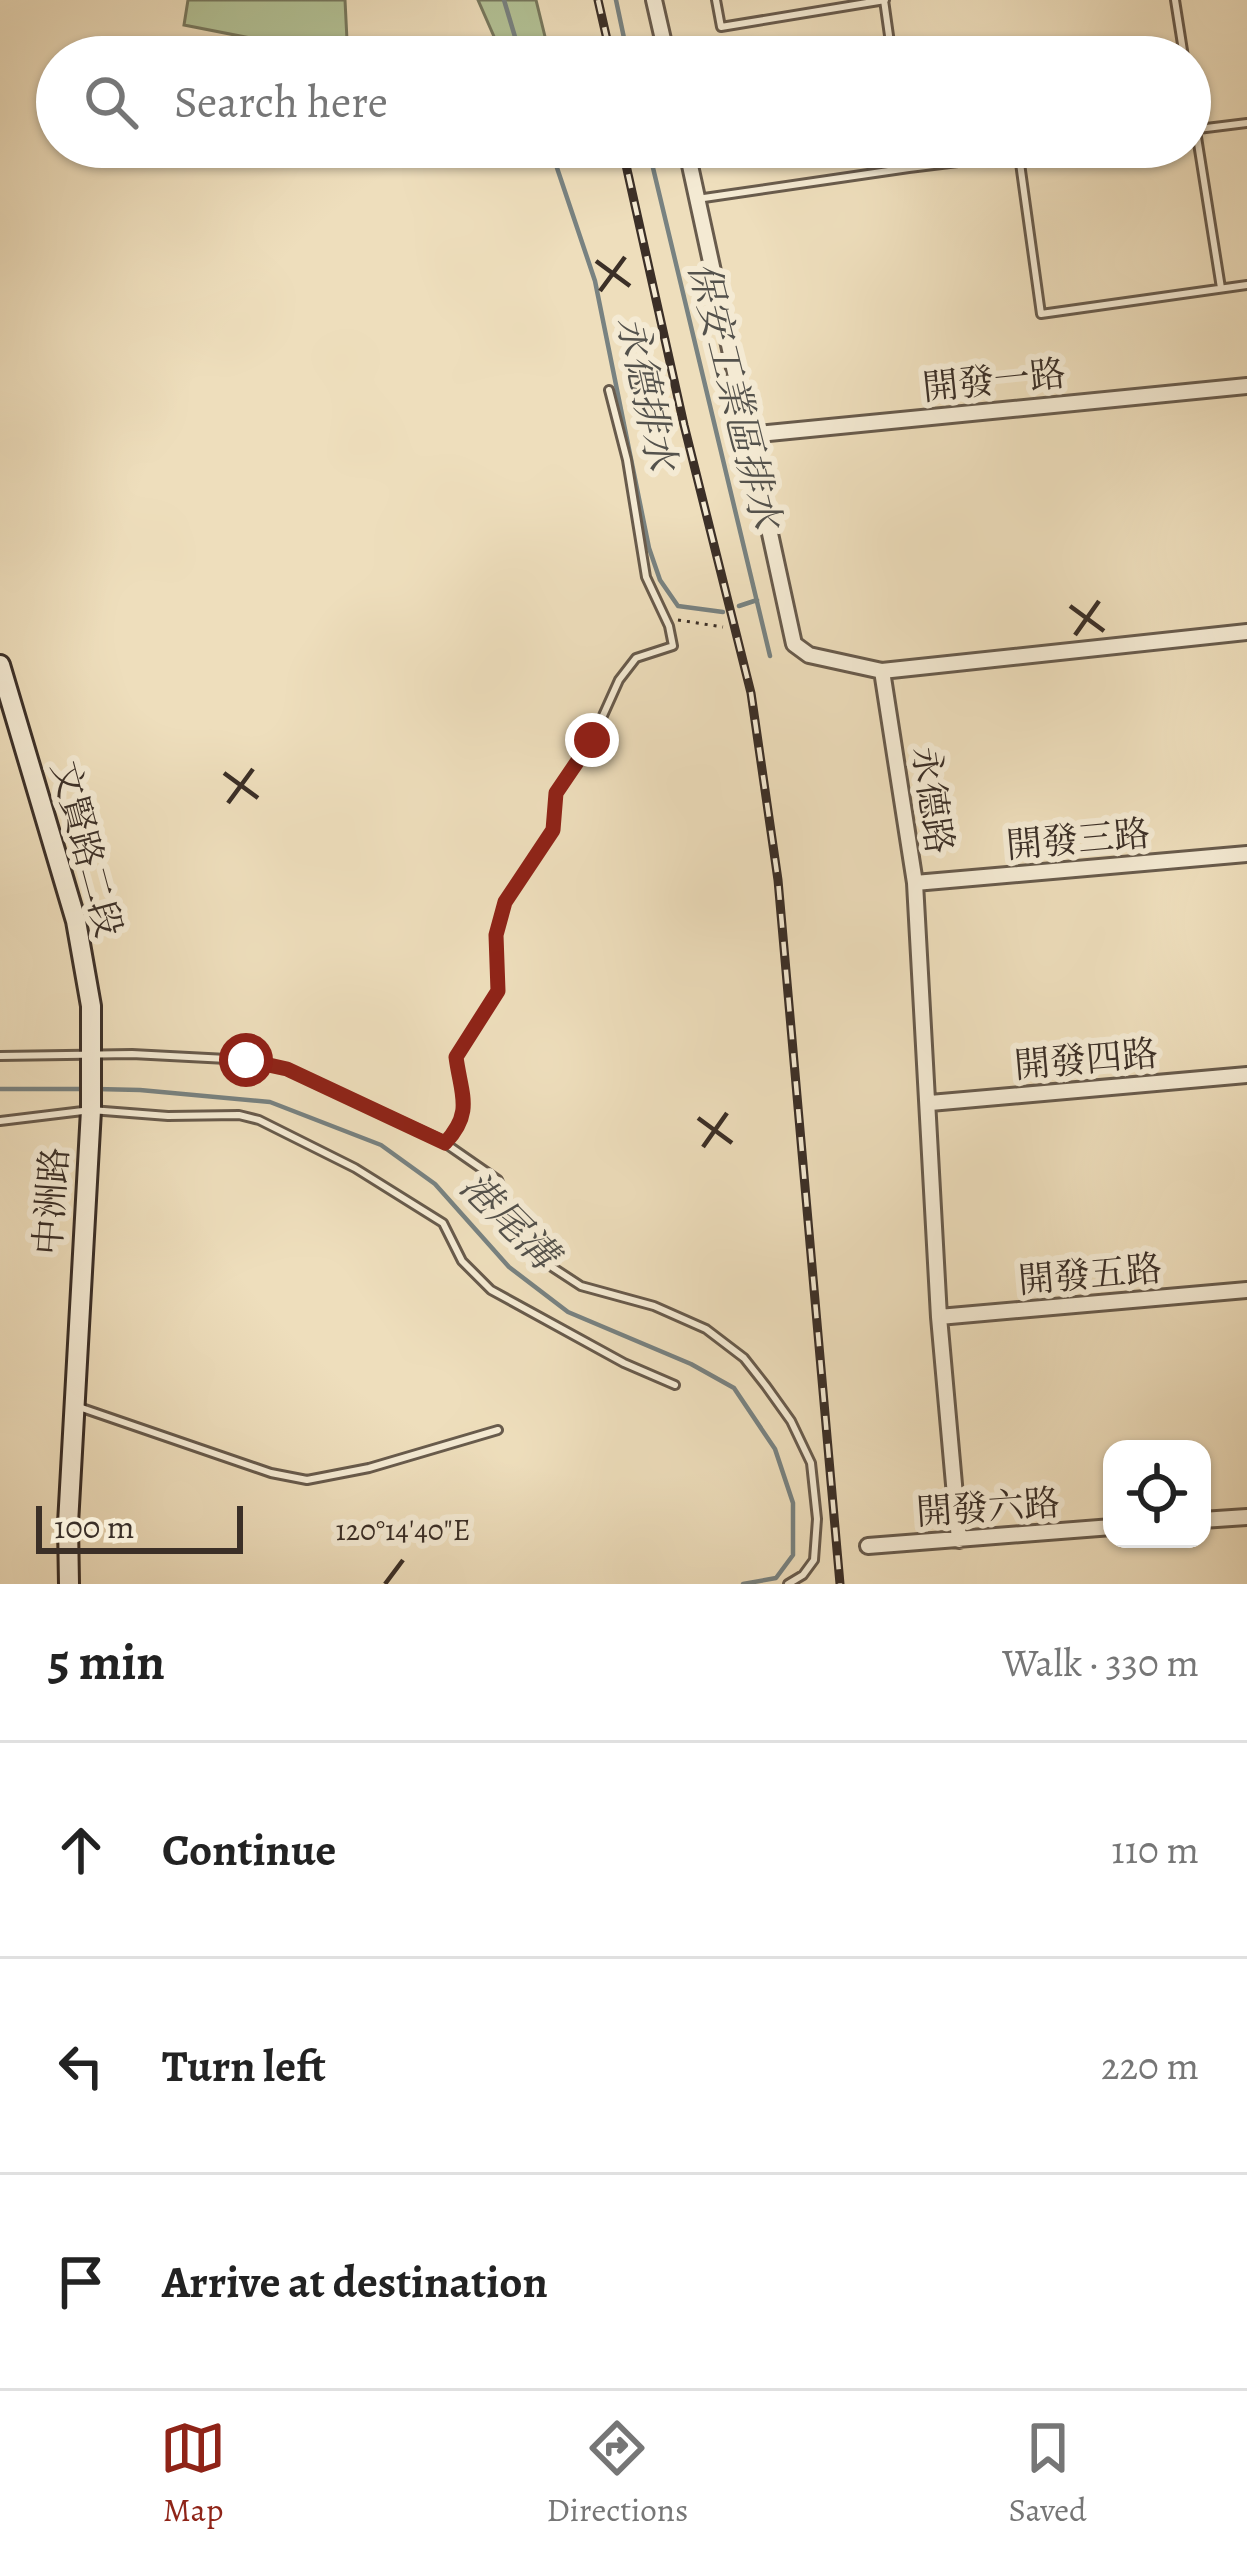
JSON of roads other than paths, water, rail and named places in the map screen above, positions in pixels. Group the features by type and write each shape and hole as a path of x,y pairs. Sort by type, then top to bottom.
{"street":[{"path":"654,0 662,36"},
{"path":"691,168 794,644 809,656 882,671 1247,632"},
{"name":"開發一路","path":"748,435 1247,386"},
{"name":"文賢路二段","path":"0,665 76,921 91,1006 91,1110"},
{"name":"永德路","path":"882,671 915,884 939,1317 959,1540"},
{"name":"開發三路","path":"915,884 1247,854"},
{"name":"開發四路","path":"929,1103 1247,1075"},
{"name":"中洲路","path":"69,1584 72,1405 91,1110"},
{"name":"開發五路","path":"939,1317 1247,1290"},
{"path":"1211,1519 1247,1516"},
{"name":"開發六路","path":"868,1546 1103,1528"}],"lane":[{"path":"716,0 722,27 884,0 889,36"},
{"path":"1175,0 1181,36"},
{"path":"1211,128 1247,123"},
{"path":"698,199 909,168"},
{"path":"1021,168 1041,314 1247,285"},
{"path":"1200,168 1222,288"},
{"path":"445,1143 460,1126 465,1104 456,1057 498,991 496,935 505,902 553,830 556,793 592,740 619,680 636,658 673,646 646,577 627,460 609,390"},
{"path":"0,1056 186,1055 246,1060 287,1069 445,1143 498,1180 526,1250 581,1286 654,1306 706,1329 744,1358 766,1386 791,1420 811,1463 817,1519 814,1560 803,1576 788,1584"},
{"path":"0,1121 91,1110 238,1115 279,1129 355,1168 443,1223 462,1261 490,1290 623,1363 675,1384"},
{"path":"72,1405 271,1473 307,1480 369,1468 498,1430"}],"waterway":[{"name":"永德排水","path":"504,0 515,36"},
{"name":"保安工業區排水","path":"616,0 624,36"},
{"name":"永德排水","path":"557,168 595,281 649,548 660,580 678,606 723,612"},
{"name":"保安工業區排水","path":"653,168 770,656"},
{"name":"永德排水","path":"739,606 757,600"},
{"name":"港尾溝","path":"0,1089 84,1089"},
{"name":"港尾溝","path":"96,1089 270,1102 381,1145 435,1184 509,1267 568,1312 691,1364 734,1388 775,1449 793,1503 793,1555 776,1578 743,1584"}],"railway":[{"path":"598,0 606,36"},
{"path":"627,168 751,693 778,880 840,1584"}]}
